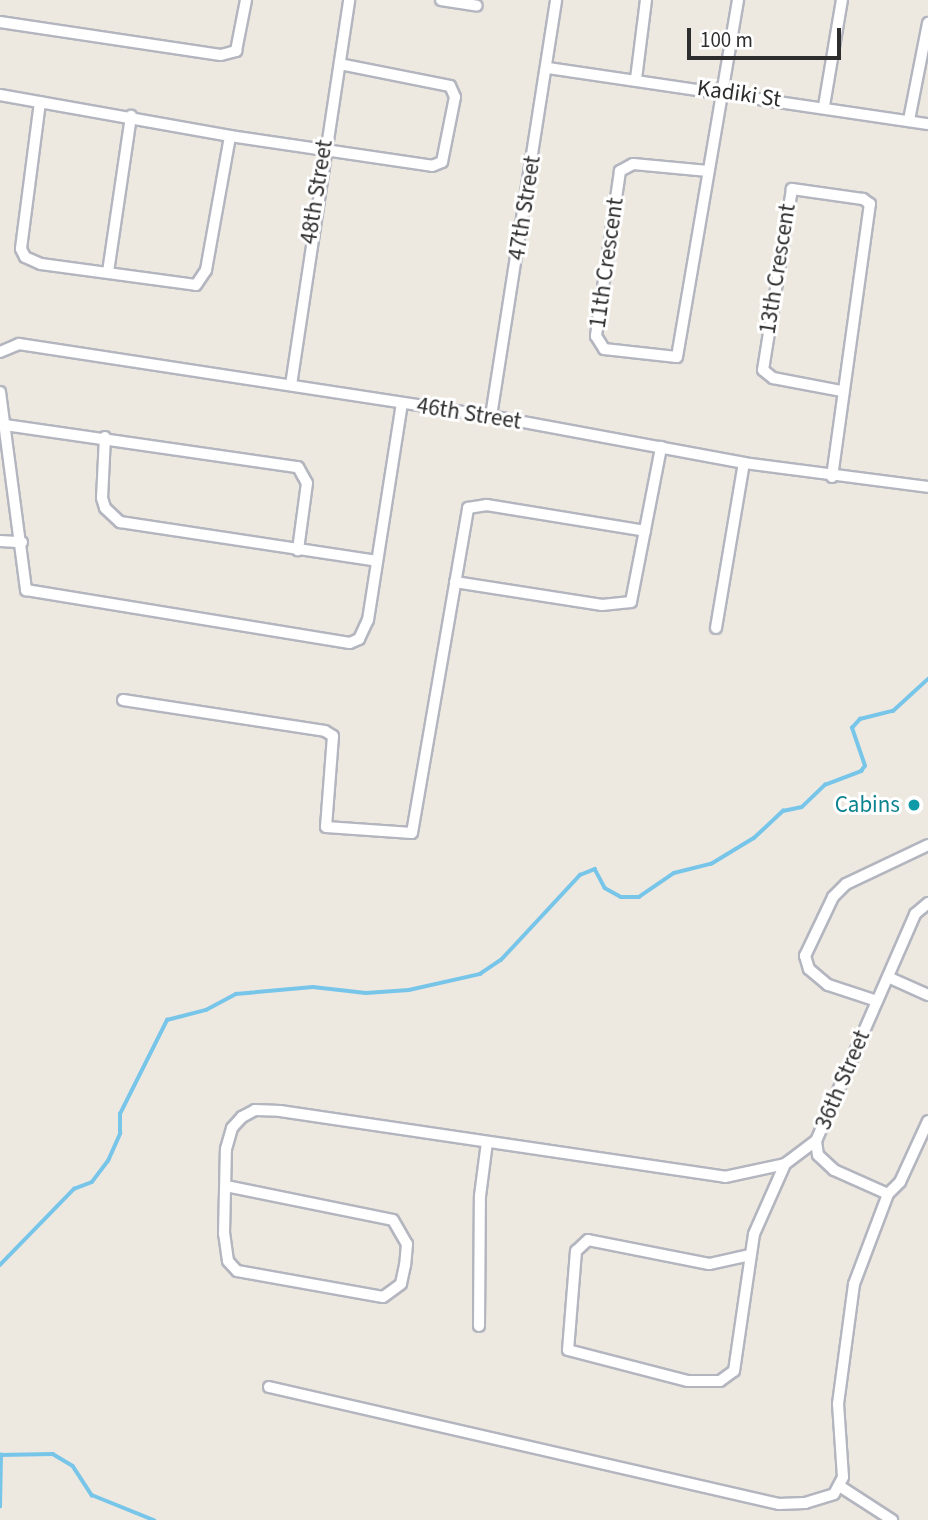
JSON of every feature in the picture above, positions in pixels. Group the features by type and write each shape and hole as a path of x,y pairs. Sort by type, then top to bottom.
{"street":[{"path":"0,22 221,55 236,51 246,0"},
{"name":"48th Street","path":"291,385 323,146 341,64 349,0"},
{"path":"441,0 477,6"},
{"name":"47th Street","path":"491,416 548,68 556,0"},
{"path":"636,79 646,0"},
{"name":"11th Crescent","path":"708,171 633,164 620,171 596,336 604,349 677,357 738,0"},
{"path":"824,106 842,0"},
{"path":"909,120 928,23"},
{"path":"0,95 131,116 230,136 323,146 437,165 450,126 455,91 450,86 341,64"},
{"name":"Kadiki St","path":"548,68 824,106 928,124"},
{"path":"40,102 21,249 33,262 188,286 203,280 230,136"},
{"path":"108,272 131,116"},
{"name":"13th Crescent","path":"832,477 841,391 870,204 863,199 792,189 763,370 773,378 841,391"},
{"name":"46th Street","path":"0,352 9,345 291,385 491,416 744,463 832,477 928,487"},
{"path":"0,392 22,542 26,590 350,643 366,630 402,404"},
{"path":"5,425 105,437 298,467 307,483 298,550"},
{"path":"105,437 102,498 105,508 120,522 377,561"},
{"path":"455,582 623,606 636,593 661,447"},
{"path":"716,628 744,463"},
{"path":"123,700 325,731 334,736 326,827 412,833 468,508 487,505 645,531"},
{"path":"0,541 22,542"},
{"path":"877,1001 828,985 809,969 805,956 833,897 846,884 928,845"},
{"name":"36th Street","path":"226,1186 228,1136 242,1117 255,1110 725,1177 785,1164 817,1141 877,1001 890,978 915,915 928,903"},
{"path":"890,978 928,995"},
{"path":"841,1487 838,1404 854,1284 888,1194 900,1182 928,1121"},
{"path":"817,1141 818,1155 834,1170 888,1194"},
{"path":"479,1326 480,1196 487,1142"},
{"path":"750,1255 709,1264 589,1240 576,1251 568,1350 688,1381 720,1381 734,1371 740,1356 754,1234 785,1164"},
{"path":"226,1186 393,1220 403,1231 407,1244 401,1284 383,1297 371,1297 237,1271 228,1261 224,1234 226,1186"},
{"path":"270,1387 779,1504 805,1503 841,1487"},
{"path":"841,1487 892,1520"}],"waterway":[{"path":"0,1265 74,1189 92,1182 108,1161 120,1134 120,1114 167,1020 206,1010 236,994 313,987 366,993 409,990 480,974 501,960 580,875 595,869 605,888 621,897 639,897 674,873 711,864 754,838 783,811 802,807 825,785 861,771 865,766 852,728 860,719 893,711 928,679"},
{"path":"0,1455 53,1454 73,1466 92,1495 154,1520"},
{"path":"0,1507 1,1455"}],"place":[{"name":"Cabins","path":"914,805"}]}
